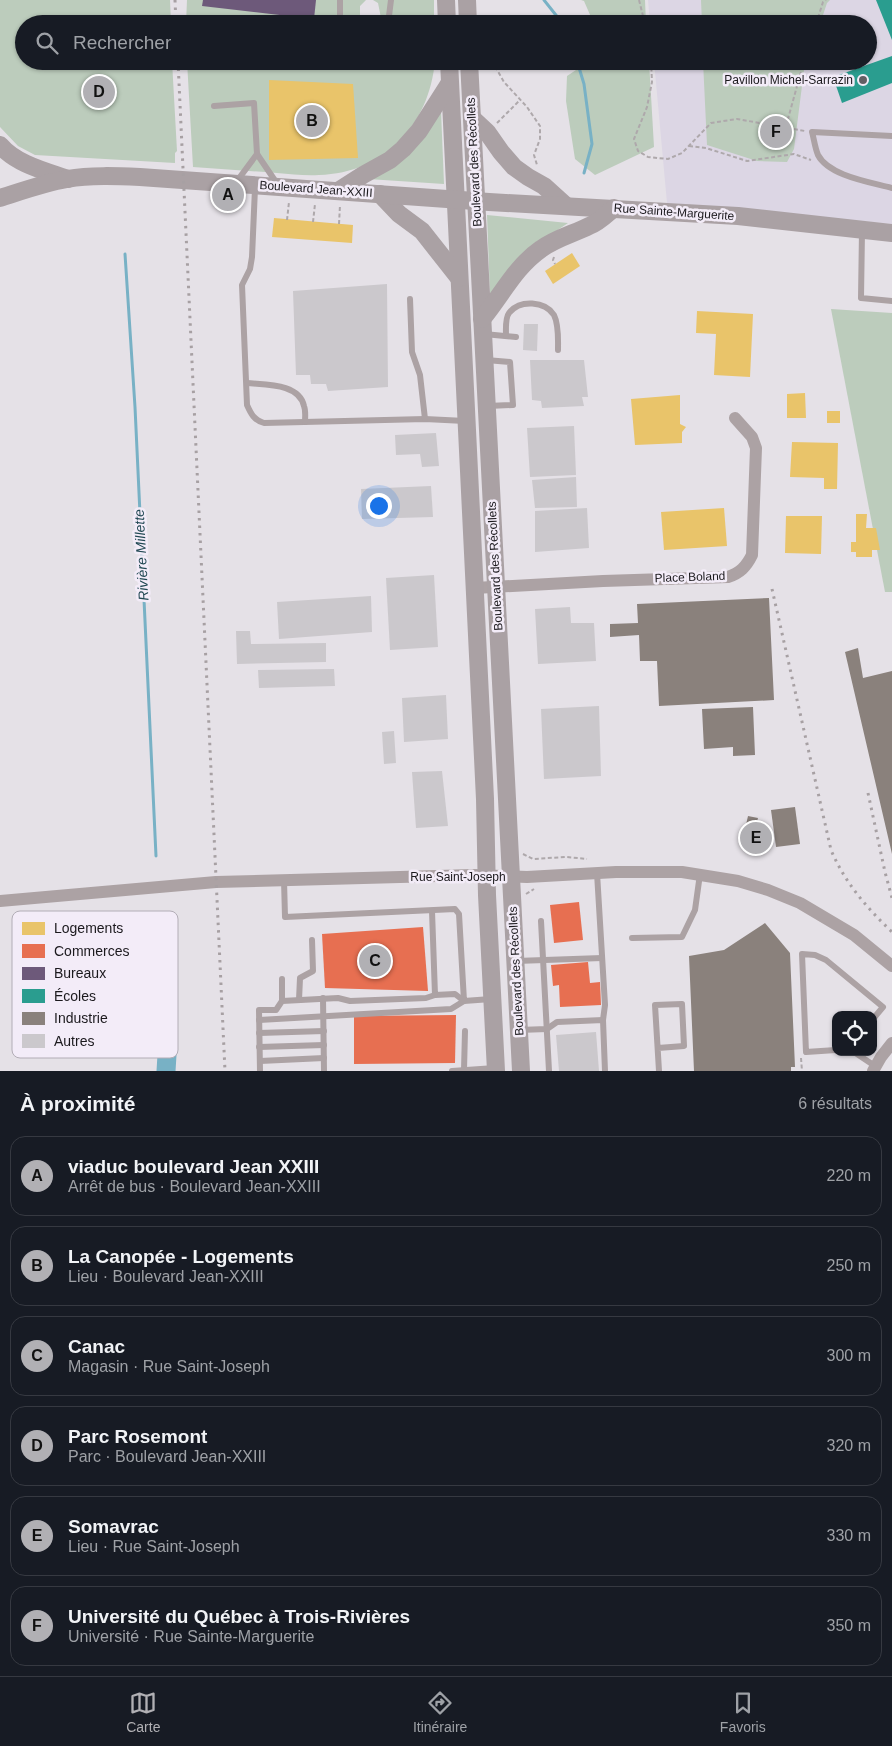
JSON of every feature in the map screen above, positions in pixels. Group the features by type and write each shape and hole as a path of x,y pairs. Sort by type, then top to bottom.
{"main road":[{"path":"446,0 447,15"},
{"path":"467,0 468,15"},
{"name":"Boulevard des Récollets","path":"448,70 475,588 496,1070"},
{"name":"Boulevard des Récollets","path":"469,70 521,1071"},
{"path":"339,198 363,174 390,160 403,149 419,131 449,84"},
{"path":"472,118 487,132 497,148 511,163 528,177 544,186 565,206"},
{"path":"0,145 6,153 34,167 68,179"},
{"name":"Boulevard Jean-XXIII","path":"0,198 68,179 124,177 255,185 284,193 339,198 380,194 456,199"},
{"path":"380,194 399,214 422,231 459,278"},
{"name":"Rue Sainte-Marguerite","path":"456,199 738,216 892,233"},
{"path":"483,326 513,275 529,257 557,239 590,226 614,208"}],"street":[{"name":"Place Boland","path":"475,588 728,577 738,574 752,556 756,448 752,437 735,418"},
{"name":"Rue Saint-Joseph","path":"0,901 216,882 454,875 511,877 659,871 700,874 749,884 800,903 854,935 892,966"},
{"path":"874,1068 892,1044"}],"lane":[{"path":"340,0 340,15"},
{"path":"389,15 391,0"},
{"path":"214,106 254,103 257,154 284,193"},
{"path":"892,136 812,132 817,154 824,164 856,179 892,188"},
{"path":"235,184 257,154"},
{"path":"255,185 252,256 250,269 242,285 248,405 251,414 256,420 264,423 425,419 466,421"},
{"path":"862,230 861,298 892,301"},
{"path":"410,299 412,352 420,375 425,419"},
{"path":"506,336 509,313 520,306 537,304 549,310 554,316 558,350"},
{"path":"483,326 506,336 516,337"},
{"path":"484,360 510,362 512,405 486,406"},
{"path":"246,384 275,385 295,393 302,400 305,408 304,422"},
{"path":"597,873 605,1005 603,1020 605,1071"},
{"path":"632,938 682,937 695,910 700,874"},
{"path":"284,880 285,917 455,910 459,914 464,1001"},
{"path":"432,910 435,995"},
{"path":"541,921 549,1071"},
{"path":"299,1000 300,978 313,971 312,940"},
{"path":"832,1050 806,1052 802,954 814,955 826,960 883,1007 877,1014"},
{"path":"515,962 602,958"},
{"path":"260,1071 258,1010 276,1010 282,1001 282,979"},
{"path":"282,1001 323,998 338,998 350,1001 426,998 435,995 455,994 464,1001"},
{"path":"323,998 324,1071"},
{"path":"398,999 399,1012"},
{"path":"259,1020 452,1009 464,1001 492,999"},
{"path":"658,1048 684,1046 682,1004 654,1005 659,1071"},
{"path":"519,1030 547,1029 557,1022 603,1020"},
{"path":"259,1033 324,1031"},
{"path":"464,1070 465,1031"},
{"path":"259,1047 324,1045"},
{"path":"859,1056 874,1068"},
{"path":"260,1061 324,1058"},
{"path":"452,1071 496,1070"}],"path":[{"path":"639,0 643,15"},
{"path":"819,15 823,2 826,0"},
{"path":"497,70 504,82 531,113 540,128 540,138 534,155 535,162 540,169"},
{"path":"651,70 652,82 647,107 634,139 638,151 648,158 668,159 682,153 711,123 736,119 812,132"},
{"path":"786,127 802,70"},
{"path":"496,124 520,100"},
{"path":"689,146 706,148 747,160 794,154 824,164"},
{"path":"284,193 287,220"},
{"path":"339,198 339,224"},
{"path":"313,222 315,202"},
{"path":"523,854 533,859 566,857 587,859"},
{"path":"525,894 530,890"},
{"path":"802,1071 801,1058 806,1052"}],"shaded area":[{"path":"648,0 892,0 892,224 667,203 655,70 877,70 877,15 649,15"}],"green space":[{"path":"0,0 170,0 171,15 15,15 15,70 172,70 177,151 175,153 175,163 35,155 18,146 0,127"},
{"path":"187,0 366,0 360,6 360,15 186,15"},
{"path":"373,0 434,0 434,15 380,15 378,3"},
{"path":"581,0 645,0 646,15 590,15 584,1"},
{"path":"701,0 830,0 823,15 702,15"},
{"path":"188,70 433,70 424,106 413,125 383,155 364,165 343,172 319,175 193,167"},
{"path":"576,70 650,70 654,147 595,175 575,159 566,101 567,76"},
{"path":"703,70 804,70 794,149 787,162 757,161 707,145"},
{"path":"441,111 444,184 368,179"},
{"path":"487,215 568,223 522,254 490,295"},
{"path":"831,309 892,313 892,592 885,592"}],"building: Logements":[{"path":"269,80 353,84 358,158 269,160"},
{"path":"274,218 353,225 352,243 272,237"},
{"path":"572,253 580,266 553,284 545,271"},
{"path":"697,311 753,314 750,377 714,375 716,334 696,333"},
{"path":"805,393 806,418 787,418 787,394"},
{"path":"680,395 680,424 686,427 682,432 682,443 635,445 631,399"},
{"path":"827,411 840,411 840,423 827,423"},
{"path":"792,442 838,443 837,489 824,489 824,478 790,477"},
{"path":"724,508 727,546 664,550 661,512"},
{"path":"856,514 867,514 866,528 876,528 880,550 872,550 872,557 856,557 856,552 851,552 851,542 856,542"},
{"path":"786,516 822,516 821,554 785,553"}],"building: Commerces":[{"path":"579,902 583,940 554,943 550,905"},
{"path":"423,927 428,991 325,988 322,934"},
{"path":"588,962 590,983 600,982 601,1005 560,1007 559,985 553,986 551,965"},
{"path":"456,1015 455,1063 354,1064 354,1016"}],"building: Bureaux":[{"path":"203,0 316,0 314,15 280,15 202,6"}],"building: Écoles":[{"path":"876,0 892,0 892,40"},
{"name":"Pavillon Michel-Sarrazin","path":"892,56 892,83 842,103 833,77 853,70 877,70 877,61"}],"building: Industrie":[{"path":"769,598 774,700 659,706 657,661 640,661 639,635 610,637 610,624 638,623 637,604"},
{"path":"858,648 863,678 892,671 892,854 845,652"},
{"path":"753,707 755,755 733,756 733,747 704,749 702,709"},
{"path":"795,807 800,844 776,847 771,810"},
{"path":"748,816 758,818 755,829 765,831 761,848 746,845 749,830 745,829"},
{"path":"765,923 790,953 795,1067 791,1067 791,1071 694,1071 689,956 724,950"}],"building: Autres":[{"path":"387,284 388,387 328,391 326,384 311,384 310,375 296,375 293,291"},
{"path":"524,324 538,324 537,351 523,350"},
{"path":"530,360 584,360 588,397 582,397 584,406 542,408 541,401 532,400"},
{"path":"574,426 576,475 530,477 527,428"},
{"path":"436,433 439,466 422,467 420,454 396,455 395,435"},
{"path":"576,477 577,507 535,508 532,480"},
{"path":"431,486 433,517 362,519 361,489"},
{"path":"587,508 589,548 535,552 535,511"},
{"path":"434,575 438,647 390,650 386,578"},
{"path":"371,596 372,632 279,639 277,602"},
{"path":"570,607 571,623 594,623 596,661 538,664 535,609"},
{"path":"236,631 250,631 251,644 326,643 326,662 237,664"},
{"path":"334,669 335,686 259,688 258,670"},
{"path":"446,695 448,739 404,742 402,698"},
{"path":"599,706 601,776 544,779 541,709"},
{"path":"394,731 396,763 384,764 382,732"},
{"path":"442,771 448,826 416,828 412,772"},
{"path":"596,1032 599,1071 559,1071 556,1035"}],"waterway":[{"name":"Rivière Millette","path":"544,0 556,15"},
{"name":"Rivière Millette","path":"580,70 584,84 592,144 584,173"},
{"name":"Rivière Millette","path":"125,254 135,407 156,856"},
{"name":"Rivière Millette","path":"166,1071 167,1058"}],"railway":[{"path":"175,0 176,15"},
{"path":"178,70 225,1071"},
{"path":"772,589 831,850 857,894 892,932"},
{"path":"868,793 892,898"}],"place":[{"name":"Pavillon Michel-Sarrazin","path":"863,80"},
{"name":"Parc Rosemont","path":"99,92"},
{"name":"La Canopée - Logements","path":"312,121"},
{"name":"Université du Québec à Trois-Rivières","path":"776,132"},
{"name":"viaduc boulevard Jean XXIII","path":"228,195"},
{"name":"Somavrac","path":"756,838"},
{"name":"Canac","path":"375,961"}]}
